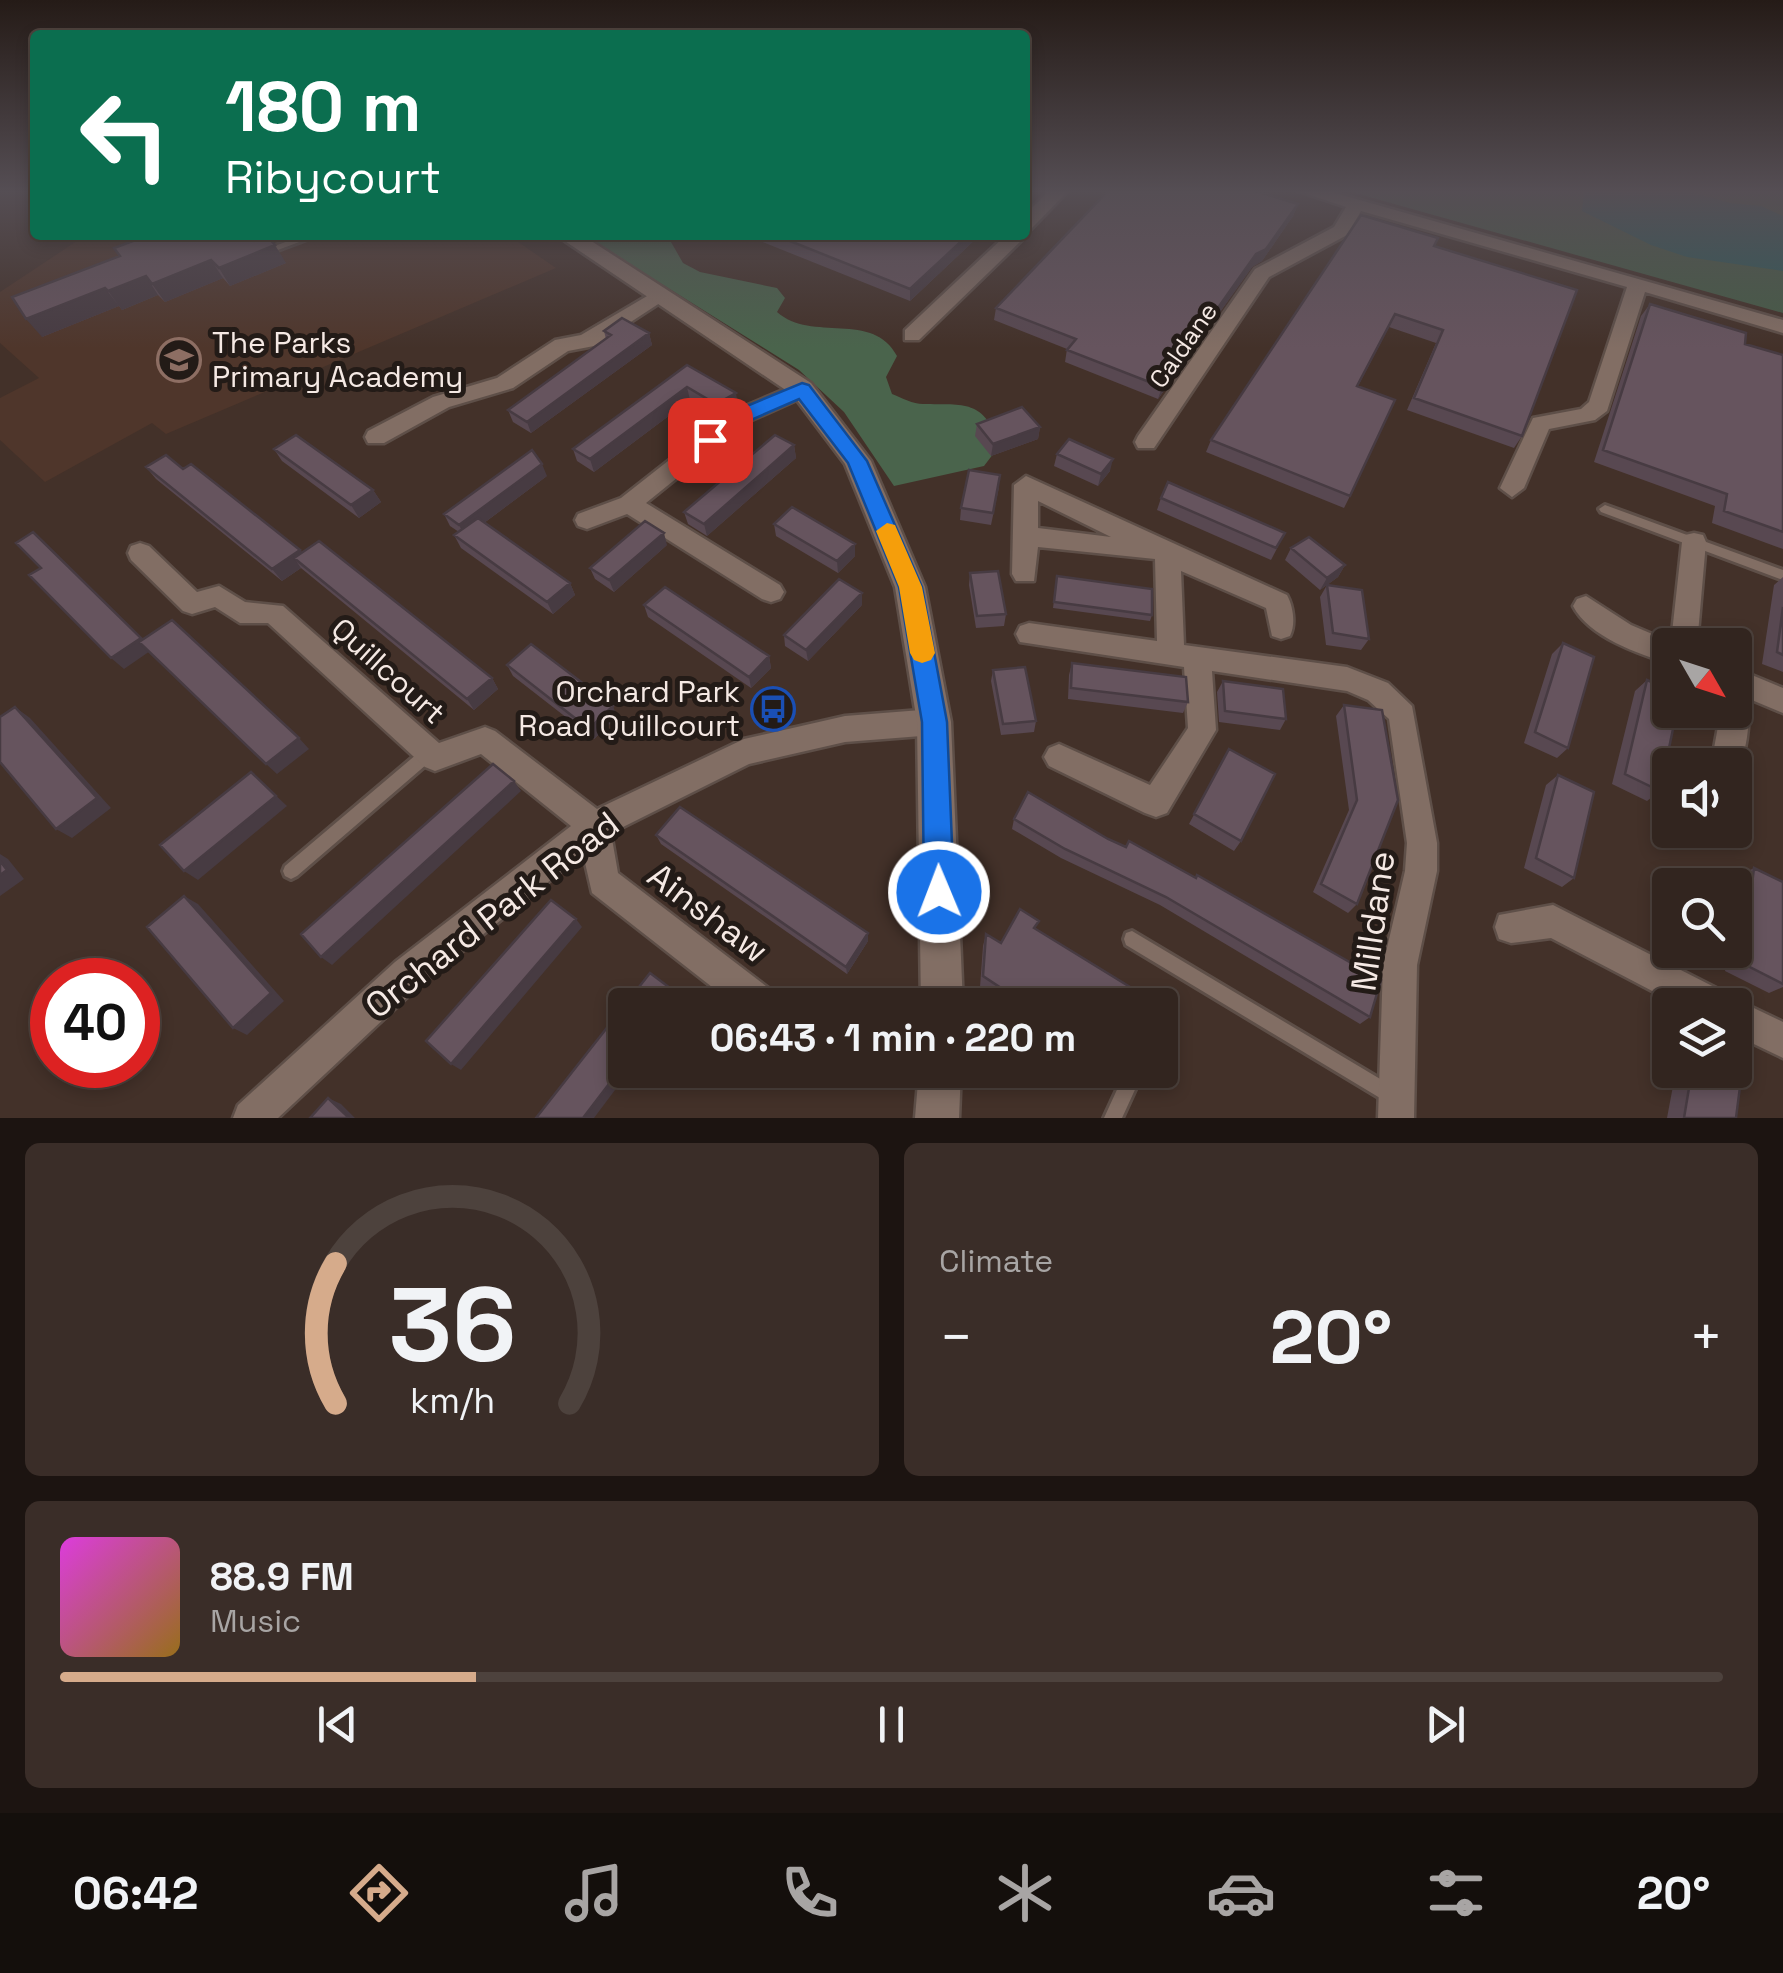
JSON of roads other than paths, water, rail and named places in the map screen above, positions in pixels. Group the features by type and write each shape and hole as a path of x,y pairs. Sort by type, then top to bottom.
{"street":[{"path":"579,243 802,390 857,461 910,587 934,722 942,988"},
{"path":"912,336 1009,243"},
{"name":"Caldane","path":"1146,442 1262,274 1319,243"},
{"path":"1493,243 1783,327"},
{"path":"1512,488 1540,423 1588,414 1600,406 1621,326 1638,282"},
{"path":"376,437 441,402 506,383 562,345 587,341 659,295"},
{"path":"587,520 629,504 737,418 802,390"},
{"path":"1025,574 1026,484 1168,554 1278,602 1280,628"},
{"path":"629,504 771,592"},
{"path":"1026,536 1168,554"},
{"path":"1686,628 1694,542"},
{"name":"Quillcourt","path":"140,553 192,604 219,596 240,612 274,612 435,758 485,740 595,826"},
{"path":"1060,757 1156,803 1202,730 1184,656 1168,554"},
{"path":"1586,606 1622,632 1652,645"},
{"name":"Milldane","path":"1029,634 1348,679 1374,687 1402,715 1422,843 1421,871 1400,965 1396,1108"},
{"path":"1752,697 1783,701"},
{"name":"Orchard Park Road","path":"251,1118 407,974 595,826 744,752 845,729 934,722"},
{"name":"Ainshaw","path":"595,826 603,882 741,988"},
{"path":"1511,927 1553,922 1681,988"},
{"path":"1752,1025 1783,1041"},
{"path":"937,1118 939,1088"}],"lane":[{"path":"263,253 291,243"},
{"path":"1605,509 1783,575"},
{"path":"290,871 430,753"},
{"path":"1132,940 1396,1108"},
{"path":"1113,1118 1127,1088"}],"water":[{"path":"1647,243 1783,243 1783,271 1687,257"}],"place":[{"name":"The Parks Primary Academy","path":"179,360"},
{"name":"Orchard Park Road Quillcourt","path":"773,709"}]}
